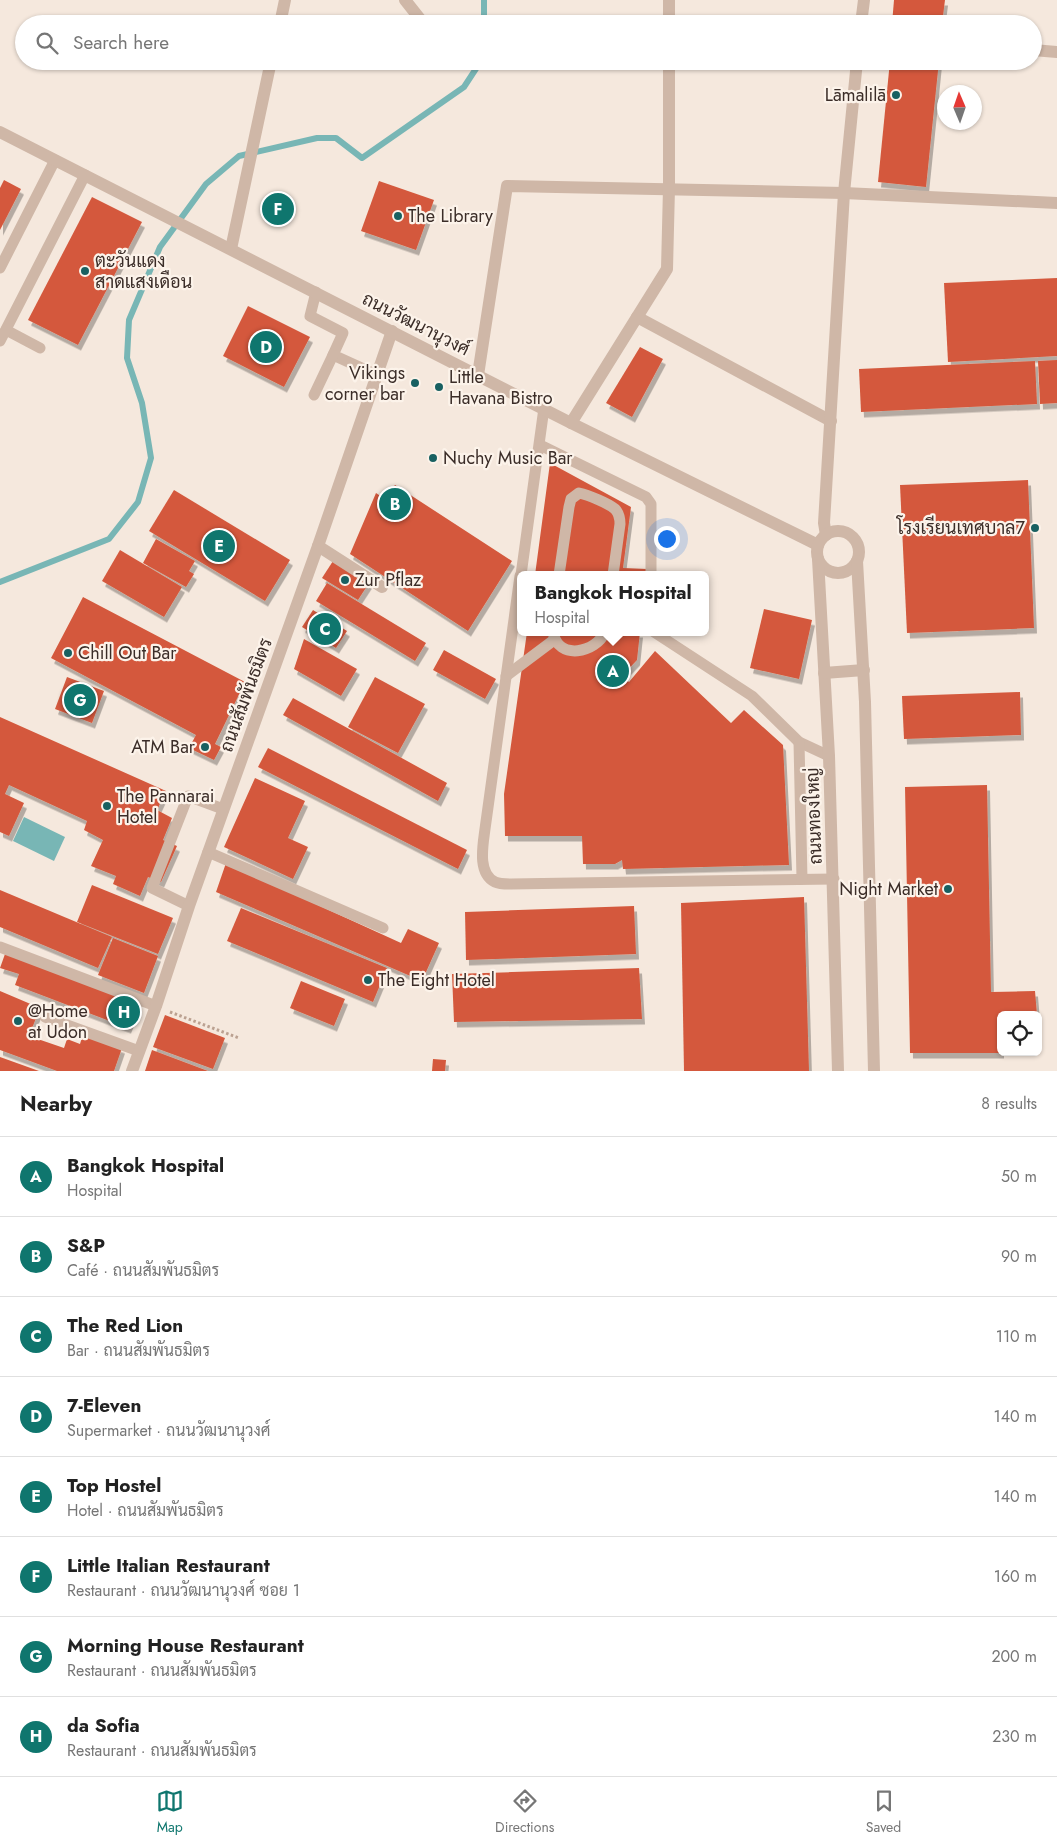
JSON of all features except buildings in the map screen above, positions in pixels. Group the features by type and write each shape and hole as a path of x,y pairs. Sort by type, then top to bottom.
{"street":[{"path":"282,15 285,0"},
{"path":"405,0 417,15"},
{"path":"669,0 669,15"},
{"path":"862,15 864,0"},
{"path":"1042,51 1057,52"},
{"path":"231,249 270,70"},
{"path":"572,423 667,269 669,70"},
{"path":"856,70 844,193 824,523 818,559 824,568 834,573 850,570 857,561"},
{"name":"ถนนวัฒนานุวงศ์","path":"0,132 572,423 822,540"},
{"path":"478,375 507,186 844,193 1057,203"},
{"path":"637,316 831,421"},
{"name":"ถนนสัมพันธมิตร","path":"132,1071 392,331"},
{"path":"822,540 838,531 849,534 854,538 859,549 857,561 864,670 874,1071"},
{"path":"318,546 382,587"},
{"name":"ถนนทองใหญ่","path":"818,559 834,879 838,1071"},
{"path":"824,673 864,670"}],"lane":[{"path":"0,268 55,160"},
{"path":"0,341 85,175"},
{"path":"314,395 343,333 310,316 316,292"},
{"path":"6,330 40,348"},
{"path":"333,355 377,375"},
{"path":"522,571 544,408"},
{"path":"540,444 646,497 651,504 651,571"},
{"path":"561,571 569,507 572,499 578,493 586,494 615,510 620,517 614,571"},
{"path":"517,602 482,856 487,875 495,882 511,884 834,879"},
{"path":"506,676 553,636 562,649 583,649 600,642 603,636"},
{"path":"660,636 752,696 799,742 829,756"},
{"path":"799,742 802,879"},
{"path":"189,906 152,888 188,796 223,809"},
{"path":"208,852 383,928"},
{"path":"0,947 156,1006"},
{"path":"45,1017 139,1051"}],"path":[{"path":"156,1006 239,1038"}],"water":[{"path":"24,817 65,837 54,861 13,841"}],"waterway":[{"path":"484,0 484,15"},
{"path":"0,582 109,539 138,502 151,458 142,403 127,358 129,320 160,247 206,184 239,156 317,138 336,138 362,158 464,87 475,70"}],"place":[{"name":"Lāmalilā","path":"896,95"},
{"name":"Little Italian Restaurant","path":"278,209"},
{"name":"The Library","path":"398,216"},
{"name":"ตะวันแดง สาดแสงเดือน","path":"85,271"},
{"name":"7-Eleven","path":"266,347"},
{"name":"Vikings corner bar","path":"415,383"},
{"name":"Little Havana Bistro","path":"439,387"},
{"name":"Nuchy Music Bar","path":"433,458"},
{"name":"S&P","path":"395,504"},
{"name":"โรงเรียนเทศบาล7","path":"1035,528"},
{"name":"Top Hostel","path":"219,546"},
{"name":"Zur Pflaz","path":"345,580"},
{"name":"The Red Lion","path":"325,629"},
{"name":"Chill Out Bar","path":"68,653"},
{"name":"Bangkok Hospital","path":"613,671"},
{"name":"Morning House Restaurant","path":"80,700"},
{"name":"ATM Bar","path":"205,747"},
{"name":"The Pannarai Hotel","path":"107,806"},
{"name":"Night Market","path":"948,889"},
{"name":"The Eight Hotel","path":"368,980"},
{"name":"da Sofia","path":"124,1012"},
{"name":"@Home at Udon","path":"18,1021"}]}
